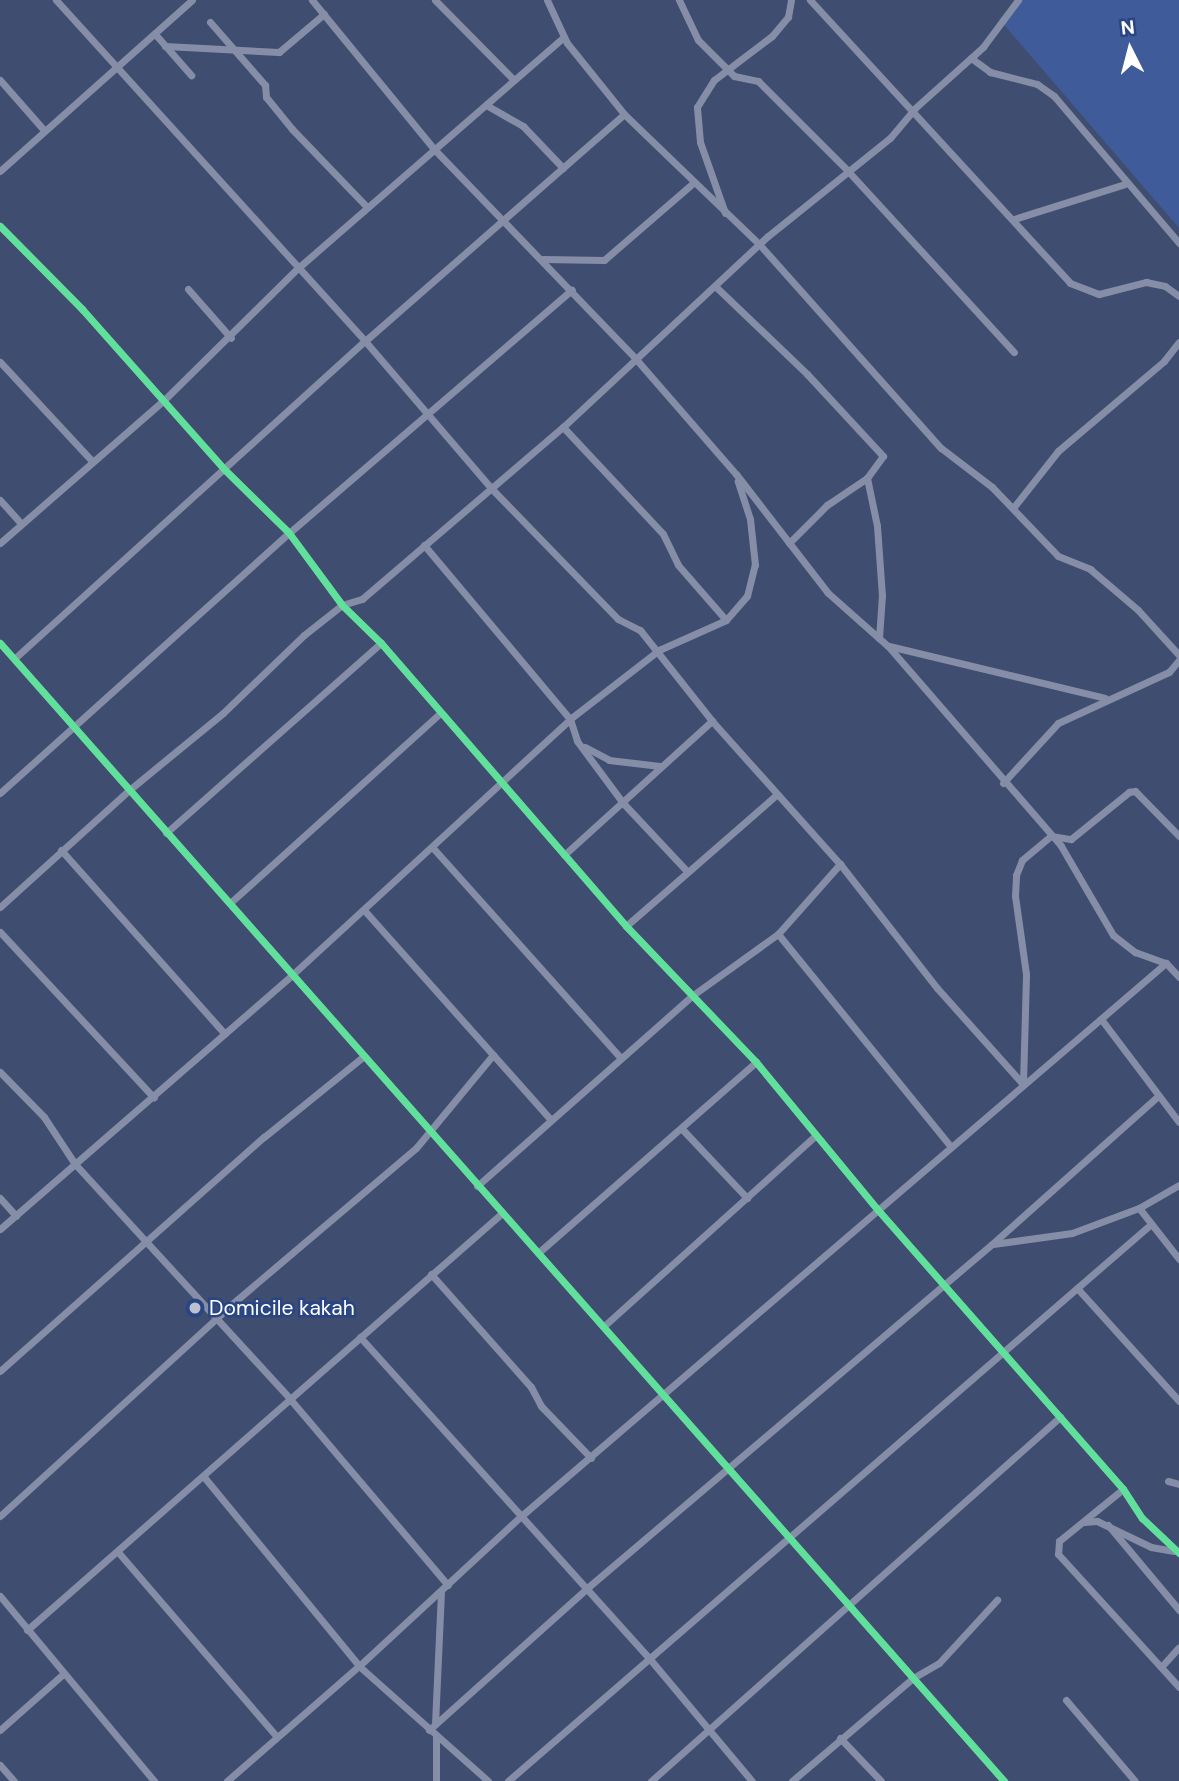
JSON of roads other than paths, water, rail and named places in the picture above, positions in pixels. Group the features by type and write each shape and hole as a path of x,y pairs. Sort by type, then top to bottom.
{"street":[{"path":"56,0 365,341 490,487 618,620 640,629 659,650 712,721 840,864 937,988 1023,1083"},
{"path":"312,0 433,148 507,221 635,358 736,474 828,593 888,646 1051,836 1079,873 1114,935 1135,952 1166,962 1179,977"},
{"path":"435,0 513,79"},
{"path":"547,0 564,37 624,114 692,184 759,244 941,448 1013,508 1058,556 1090,569 1138,610 1179,658 1170,672 1105,698 1058,723 1003,783"},
{"path":"679,0 698,40 726,70 758,81 847,170 1014,352"},
{"path":"726,215 696,124 697,107 705,90 726,70 772,36 788,17 790,0"},
{"path":"810,0 1080,290 1099,294 1146,282 1165,286 1179,296"},
{"path":"0,906 128,791 223,713 342,605 362,598 563,427 759,244 847,170 890,138 914,109 971,58 1018,0"},
{"path":"0,171 115,65 155,34 186,2"},
{"path":"165,46 279,52 324,14"},
{"path":"210,22 265,85 266,97 292,130 367,207"},
{"path":"155,34 191,75"},
{"path":"0,542 91,460 163,401 231,338 298,268 564,37"},
{"path":"971,58 990,72 1037,84 1054,96 1125,184 1179,243"},
{"path":"0,80 43,129"},
{"path":"486,105 523,126 563,168"},
{"path":"15,658 365,341 507,221 624,114"},
{"path":"543,259 604,260 692,184"},
{"path":"1014,219 1125,184"},
{"path":"0,226 82,309 225,470 289,533 342,605 381,643 626,926 757,1062 878,1210 1123,1489 1142,1518 1177,1552"},
{"path":"715,286 807,374 883,456 867,478 827,505 789,542"},
{"path":"188,289 231,338"},
{"path":"1,790 75,729 289,533 427,412 572,290"},
{"path":"1013,508 1058,451 1164,361 1179,342"},
{"path":"0,362 91,460"},
{"path":"563,427 663,534 678,565 726,620"},
{"path":"0,1229 293,974 433,848 498,781 570,719 659,650 726,620 747,596 755,565 750,519 736,474"},
{"path":"867,478 877,526 882,595 880,638"},
{"path":"0,500 20,523"},
{"path":"424,545 570,719 582,746 623,803 686,870"},
{"path":"0,643 477,1186 791,1536 1004,1781"},
{"path":"166,833 381,643"},
{"path":"888,646 1105,698"},
{"path":"230,903 440,713"},
{"path":"564,855 712,721"},
{"path":"582,746 609,760 654,768 664,763"},
{"path":"1023,1083 1026,974 1016,876 1022,860 1051,836 1071,839 1135,791 1179,835"},
{"path":"626,926 686,870 776,795"},
{"path":"433,848 621,1058"},
{"path":"61,850 225,1034"},
{"path":"477,1186 693,995 778,934 840,864"},
{"path":"364,910 550,1119"},
{"path":"0,932 154,1097"},
{"path":"778,934 951,1147"},
{"path":"227,1781 663,1392 1166,962"},
{"path":"1101,1019 1156,1098 1179,1122"},
{"path":"0,1516 216,1319 416,1147 428,1129 493,1055"},
{"path":"0,1371 264,1137 364,1056"},
{"path":"538,1253 757,1062"},
{"path":"0,1072 44,1117 75,1164 149,1240 216,1319 290,1399 448,1585"},
{"path":"429,1730 586,1589 943,1282 992,1244 1156,1098"},
{"path":"682,1129 747,1198"},
{"path":"604,1326 815,1136"},
{"path":"992,1244 1072,1233 1139,1208 1179,1185"},
{"path":"0,1198 16,1216"},
{"path":"1139,1208 1179,1259"},
{"path":"27,1630 502,1213"},
{"path":"508,1781 1151,1224"},
{"path":"431,1274 531,1387 541,1406 591,1458"},
{"path":"1077,1288 1179,1401"},
{"path":"360,1337 649,1658 752,1781"},
{"path":"652,1781 1060,1417"},
{"path":"204,1477 359,1666 488,1781"},
{"path":"1168,1481 1179,1484"},
{"path":"1123,1489 1059,1541 1058,1554 1179,1687"},
{"path":"1084,1522 1108,1525 1151,1547 1177,1552"},
{"path":"1108,1525 1179,1610"},
{"path":"118,1552 276,1736"},
{"path":"436,1781 435,1724 441,1592"},
{"path":"0,1596 62,1675 154,1781"},
{"path":"792,1781 913,1678 939,1663 997,1600"},
{"path":"1162,1666 1179,1647"},
{"path":"0,1730 62,1675"},
{"path":"1066,1700 1135,1781"},
{"path":"841,1738 881,1781"},
{"path":"0,1765 14,1781"}],"place":[{"name":"Domicile kakah","path":"195,1308"}]}
